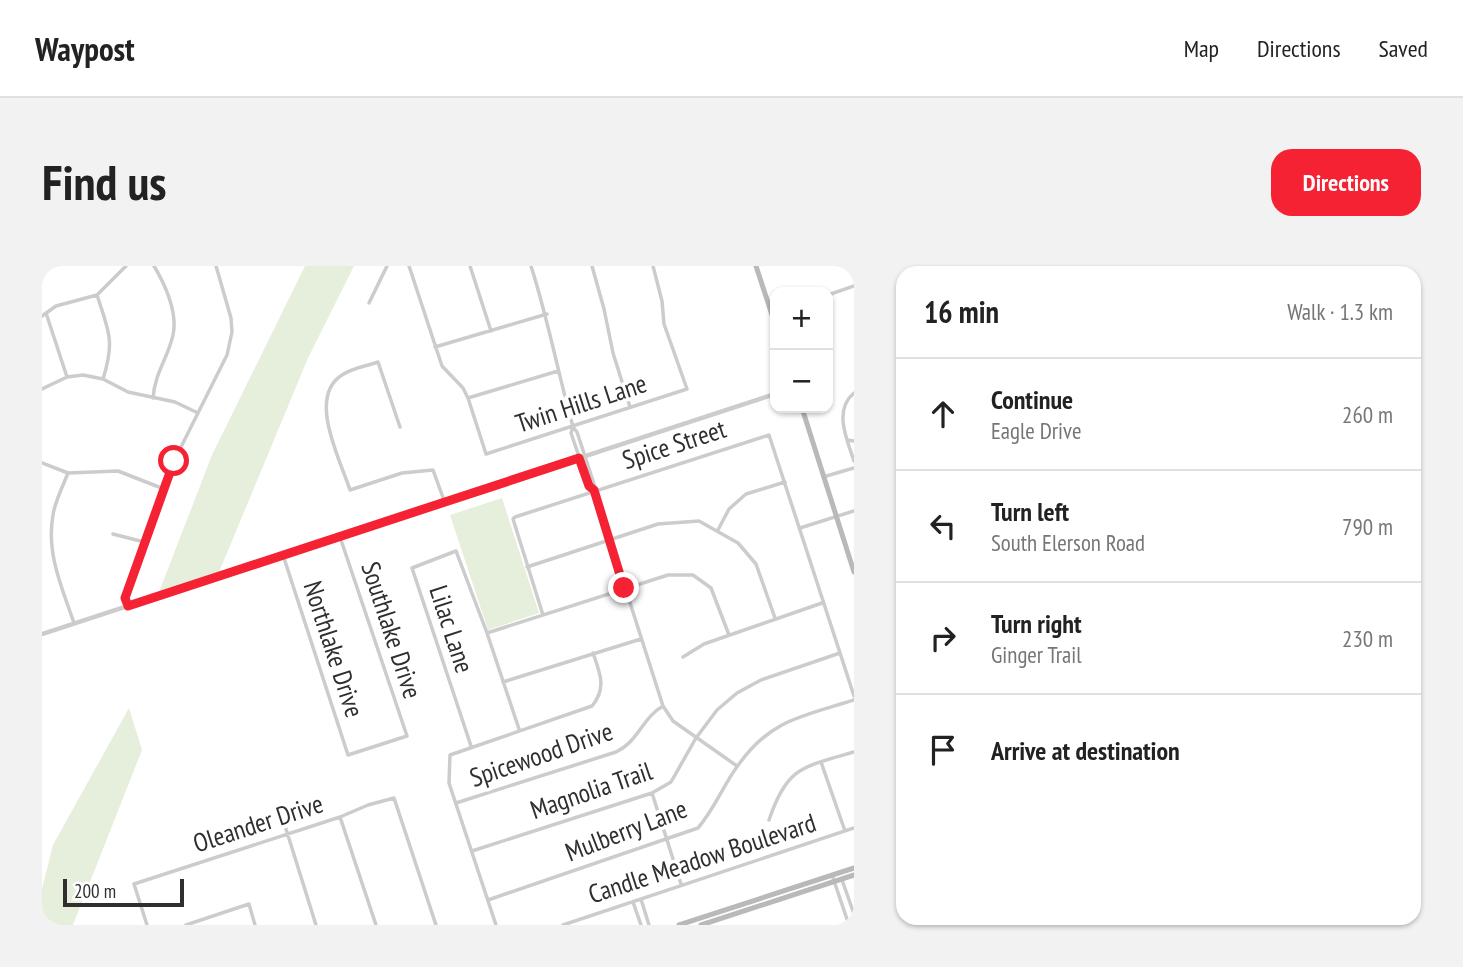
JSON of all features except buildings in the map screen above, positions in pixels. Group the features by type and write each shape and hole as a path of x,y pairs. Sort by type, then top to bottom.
{"main road":[{"path":"756,266 770,303"},
{"path":"804,413 854,572"},
{"path":"841,876 854,868"},
{"path":"701,925 833,878 854,875"},
{"path":"680,925 750,906"}],"street":[{"path":"67,377 44,314 56,306 97,295 126,266"},
{"path":"153,398 158,370 174,333 174,321 162,278 154,266"},
{"path":"128,606 125,598 174,461 227,355 232,332 228,302 216,266"},
{"path":"369,303 387,266"},
{"path":"409,266 442,366 463,388 468,398 558,371"},
{"path":"470,266 491,331"},
{"path":"531,266 547,314 551,346 573,426 571,433 582,458 589,486 594,490 663,706 673,721 737,766"},
{"path":"592,266 607,331 630,407"},
{"name":"Twin Hills Lane","path":"468,398 486,454 687,389 664,324 662,301 653,266"},
{"path":"833,293 854,286"},
{"path":"97,295 110,334 110,356 103,379"},
{"path":"435,347 547,314"},
{"path":"400,428 378,362 346,373 335,380 328,390 326,416 350,490 402,473 433,470 444,503"},
{"path":"42,389 67,377 83,375 103,379 128,392 176,402 198,413"},
{"path":"854,393 843,408 843,423 854,461"},
{"path":"42,634 770,396"},
{"name":"Spice Street","path":"527,567 513,519 594,490 769,435 785,482"},
{"path":"847,440 854,442"},
{"path":"42,463 68,473 118,471 164,489"},
{"path":"824,477 854,468"},
{"path":"68,473 55,505 50,535 55,568 74,623"},
{"path":"718,530 729,509 746,494 785,482 854,698"},
{"path":"800,528 854,511"},
{"path":"543,615 527,567 672,522 699,521 738,543 756,564 775,618"},
{"path":"113,534 144,542"},
{"name":"Southlake Drive","path":"341,537 407,736 348,755"},
{"name":"Lilac Lane","path":"471,746 412,568 456,551 487,632"},
{"name":"Northlake Drive","path":"283,555 348,755"},
{"path":"519,729 487,632 668,575 693,575 711,587 729,635"},
{"path":"683,657 704,644 822,603"},
{"path":"503,682 641,639"},
{"path":"496,925 449,783 450,755 592,706 598,698 602,684 593,653"},
{"name":"Magnolia Trail","path":"472,851 652,793 671,782 696,738 717,710 737,693 761,680 840,653"},
{"name":"Mulberry Lane","path":"488,900 698,828 713,810 737,766 761,736 788,720 854,698"},
{"name":"Spicewood Drive","path":"456,803 617,752 633,741 646,719 663,706"},
{"path":"769,820 777,794 798,770 854,752"},
{"path":"821,762 845,831"},
{"path":"652,793 681,884"},
{"name":"Oleander Drive","path":"147,925 134,884 394,798 436,925"},
{"path":"281,813 316,925"},
{"path":"340,817 376,925"},
{"name":"Candle Meadow Boulevard","path":"563,925 854,828"},
{"path":"841,876 854,912"},
{"path":"833,878 849,925"},
{"path":"641,899 649,925"},
{"path":"633,902 641,925"},
{"path":"186,925 249,904 255,925"}],"green space":[{"path":"305,266 354,266 308,358 217,577 159,592 212,455"},
{"path":"502,498 539,613 488,630 450,515"},
{"path":"129,708 142,750 73,925 42,925 42,889 53,845"}],"route":[{"path":"174,461 125,598 128,606 579,458 589,486 594,490 624,588"}]}
